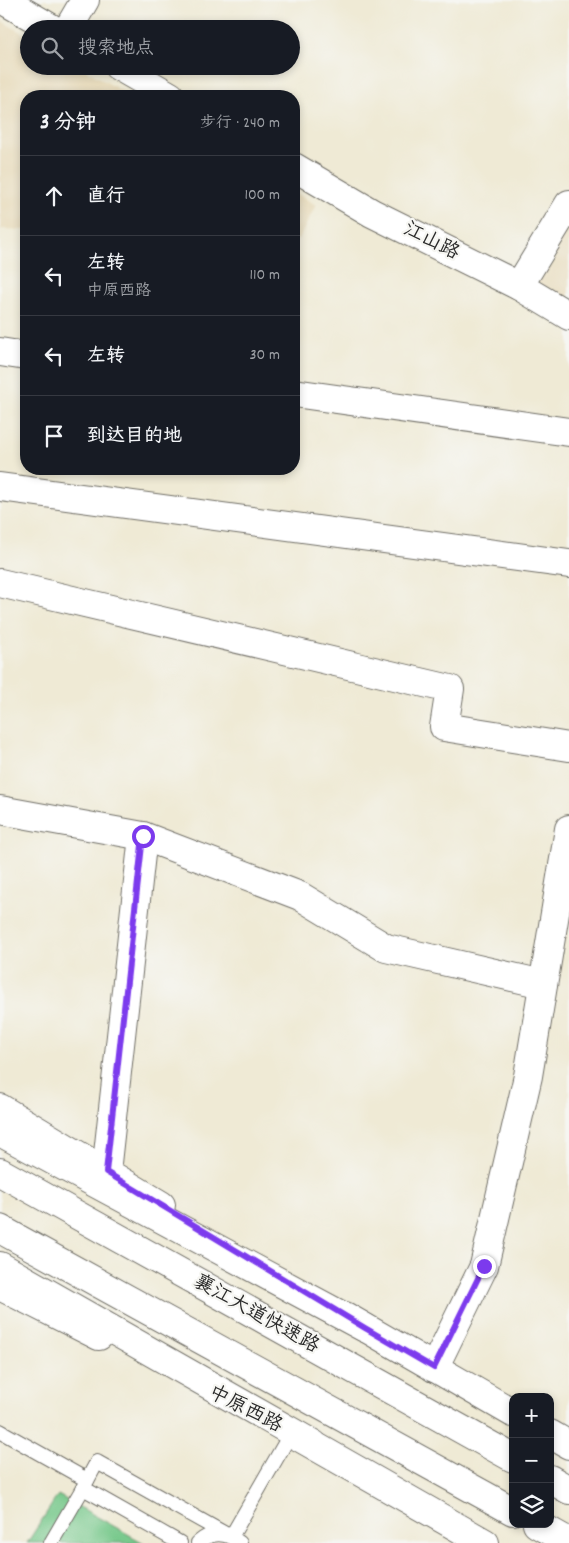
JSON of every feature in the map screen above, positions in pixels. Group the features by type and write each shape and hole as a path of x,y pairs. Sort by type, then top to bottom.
{"main road":[{"path":"4,0 38,20"},
{"path":"73,20 85,0"},
{"path":"134,75 160,90"},
{"name":"江山路","path":"300,171 372,213 519,286 569,316"},
{"path":"519,286 569,204"},
{"path":"0,352 20,355"},
{"path":"300,395 569,432"},
{"path":"0,486 569,564"},
{"path":"0,583 450,689 444,727 569,747"},
{"path":"0,810 143,836 300,896 386,948 544,984"},
{"path":"434,1368 484,1266 528,1076 569,829"},
{"path":"106,1172 143,836"},
{"path":"0,1108 365,1328 509,1410"},
{"path":"0,1132 365,1328"},
{"name":"襄江大道快速路","path":"0,1172 509,1456"},
{"path":"0,1229 509,1509"},
{"path":"0,1266 302,1438"},
{"name":"中原西路","path":"0,1286 302,1438 485,1543"},
{"path":"554,1436 569,1445"},
{"path":"554,1481 569,1490"},
{"path":"544,1528 569,1542"}],"lane":[{"path":"0,1431 180,1543"},
{"path":"236,1540 302,1438"},
{"path":"51,1543 97,1462 236,1540"},
{"path":"198,1543 212,1535 222,1534 236,1540"}],"shaded area":[{"path":"0,20 20,32 20,75 94,75 120,90 20,90 20,230 0,229"},
{"path":"300,196 316,205 300,237"},
{"path":"569,204 569,316 519,286"}],"green space":[{"path":"58,1495 144,1543 27,1543"}],"route":[{"path":"143,836 106,1172 434,1368 484,1266"}]}
